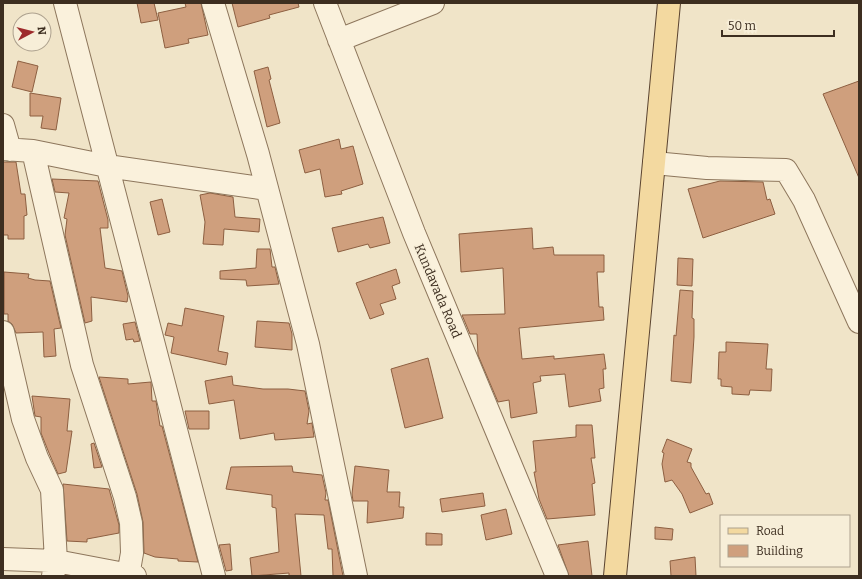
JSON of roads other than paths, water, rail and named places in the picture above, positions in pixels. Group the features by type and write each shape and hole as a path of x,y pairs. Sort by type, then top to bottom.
{"main road":[{"path":"615,576 669,3"}],"street":[{"path":"65,3 214,576"},
{"path":"213,3 267,189 308,344 356,576"},
{"name":"Kundavada Road","path":"325,3 414,233 557,576"},
{"path":"339,40 432,3"},
{"path":"3,125 6,150 33,151 107,166 267,189"},
{"path":"3,559 55,569 130,576 132,553 131,523 125,497 82,365 33,151"},
{"path":"654,163 707,168 786,170 804,200 857,314"},
{"path":"3,332 23,419 36,458 52,490 55,569"}]}
